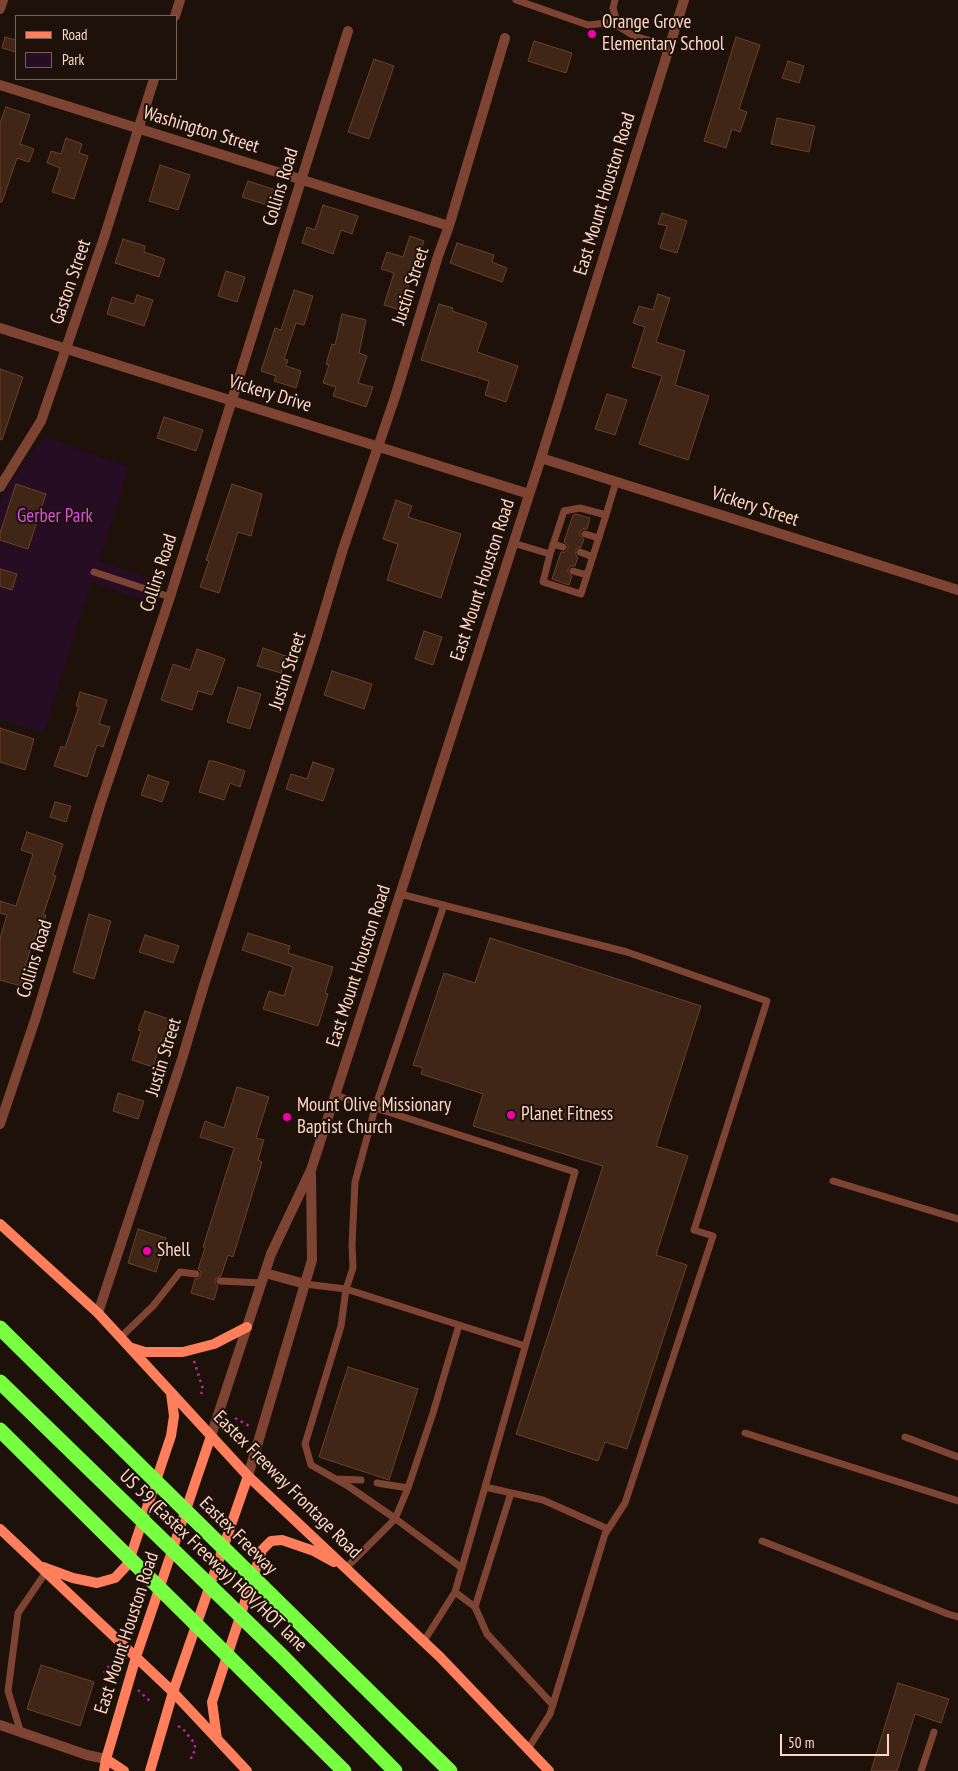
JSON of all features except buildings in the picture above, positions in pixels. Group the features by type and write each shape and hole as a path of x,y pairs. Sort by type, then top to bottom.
{"highway":[{"name":"Eastex Freeway","path":"0,1328 450,1771"},
{"name":"US 59 (Eastex Freeway) HOV/HOT lane","path":"0,1382 285,1659 396,1771"},
{"path":"0,1430 344,1771"}],"main road":[{"name":"Eastex Freeway Frontage Road","path":"0,1224 98,1313 248,1476 424,1642 549,1771"},
{"path":"129,1347 144,1352 183,1352 214,1344 247,1326"},
{"path":"38,1564 73,1578 97,1583 115,1578 128,1564 171,1436 174,1416 171,1392"},
{"name":"East Mount Houston Road","path":"104,1771 136,1657 211,1436"},
{"name":"East Mount Houston Road","path":"150,1771 173,1692 248,1476"},
{"path":"0,1529 173,1692 247,1771"},
{"path":"217,1739 212,1702 262,1550 271,1541 282,1540 314,1551 346,1568"},
{"path":"106,1759 124,1771"}],"street":[{"path":"0,9 3,0"},
{"path":"175,15 180,0"},
{"name":"East Mount Houston Road","path":"211,1436 271,1254 311,1170 541,458 684,0"},
{"name":"Collins Road","path":"0,1124 39,1008 100,805 170,597 348,32"},
{"name":"Justin Street","path":"98,1313 182,1058 313,649 343,549 395,397 449,226 505,38"},
{"name":"Gaston Street","path":"0,487 41,421 104,238 154,80"},
{"name":"Washington Street","path":"0,85 449,226"},
{"name":"Vickery Drive","path":"0,328 529,494"},
{"name":"Vickery Street","path":"541,458 958,590"},
{"name":"East Mount Houston Road","path":"248,1476 312,1260 311,1170"},
{"path":"264,1278 305,1284"},
{"path":"0,1725 106,1759"}],"lane":[{"path":"516,0 588,25 616,22"},
{"path":"614,0 613,8 618,26 634,36 670,46"},
{"path":"606,515 580,508 564,511 543,582 581,594 599,538 606,515 616,482"},
{"path":"560,526 568,529"},
{"path":"586,534 599,538"},
{"path":"513,543 550,554"},
{"path":"553,544 563,547"},
{"path":"580,552 593,557"},
{"path":"548,563 557,566"},
{"path":"573,571 587,575"},
{"path":"94,572 170,597"},
{"path":"400,894 627,952 767,1001 694,1230 713,1236 625,1503 605,1534 550,1714 528,1749"},
{"path":"444,905 375,1108 355,1182 352,1268 346,1289 341,1326 305,1444 311,1465 395,1519 462,1568"},
{"path":"335,1095 575,1172 455,1592 424,1642"},
{"path":"834,1181 958,1219"},
{"path":"121,1337 153,1306 180,1272 196,1274"},
{"path":"220,1281 264,1278"},
{"path":"305,1284 346,1289 525,1346"},
{"path":"346,1568 395,1519 434,1413 459,1325"},
{"path":"745,1433 958,1501"},
{"path":"905,1437 958,1457"},
{"path":"335,1479 361,1480"},
{"path":"377,1483 408,1488"},
{"path":"485,1487 543,1500 608,1529"},
{"path":"475,1607 511,1492"},
{"path":"762,1541 958,1617"},
{"path":"21,1733 8,1691 18,1613 46,1572"},
{"path":"455,1592 475,1607 487,1634 553,1705"},
{"path":"921,1771 934,1732"}],"path":[{"path":"193,1357 203,1389 207,1394"},
{"path":"201,1394 203,1389"},
{"path":"235,1418 252,1428"},
{"path":"104,1673 108,1667 111,1671"},
{"path":"135,1687 152,1702"},
{"path":"183,1729 186,1724"},
{"path":"178,1726 183,1729 195,1744 195,1750 191,1756 192,1762"}],"green space":[{"name":"Gerber Park","path":"44,437 129,467 99,561 164,583 158,606 91,582 44,733 0,719 0,504 10,483"}],"place":[{"name":"Orange Grove Elementary School","path":"592,34"},
{"name":"Planet Fitness","path":"511,1115"},
{"name":"Mount Olive Missionary Baptist Church","path":"287,1117"},
{"name":"Shell","path":"147,1251"}]}
